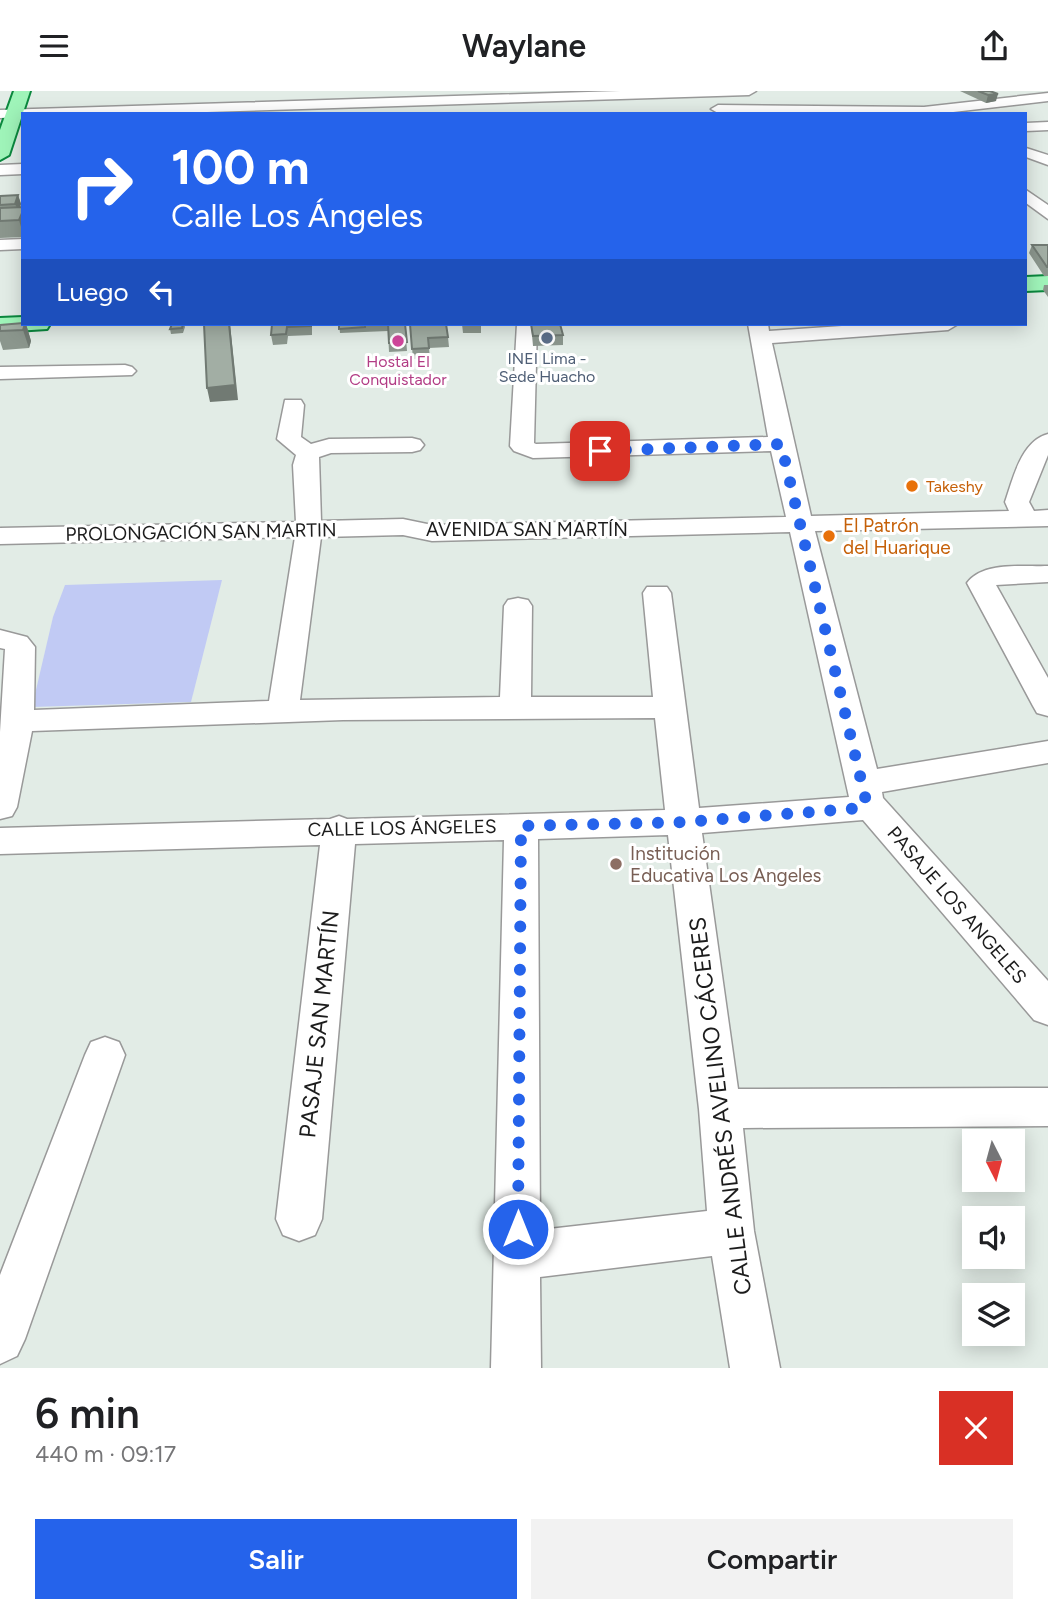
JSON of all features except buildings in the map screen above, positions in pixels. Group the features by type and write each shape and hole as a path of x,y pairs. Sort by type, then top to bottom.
{"main road":[{"path":"0,156 10,91"},
{"path":"5,112 22,91"},
{"path":"1027,284 1048,283"},
{"path":"0,325 21,324"}],"street":[{"path":"5,112 127,110 466,96 749,91"},
{"path":"670,92 682,108"},
{"path":"127,110 152,93"},
{"path":"466,96 476,112"},
{"path":"704,109 926,112 1048,97"},
{"path":"1027,127 1048,126"},
{"path":"1027,152 1048,160"},
{"path":"0,170 21,169"},
{"path":"1027,196 1048,214"},
{"path":"1027,222 1048,222"},
{"path":"0,246 21,244"},
{"path":"527,326 522,446 533,451 781,444"},
{"path":"865,792 781,444 759,331 894,326"},
{"path":"0,373 125,371"},
{"path":"293,405 289,439 308,453"},
{"path":"1030,513 1034,456 1048,441"},
{"path":"308,453 329,446 412,445"},
{"path":"282,709 309,530 304,465 308,453"},
{"name":"AVENIDA SAN MARTÍN","path":"403,527 432,533 800,515 1030,513 1048,502"},
{"name":"PROLONGACIÓN SAN MARTIN","path":"0,536 403,527"},
{"path":"1048,574 984,579 981,583 1048,706"},
{"name":"CALLE ANDRÉS AVELINO CÁCERES","path":"657,593 720,1109 731,1231 755,1368"},
{"path":"515,705 518,606"},
{"path":"0,639 17,643 20,647 18,721 0,807"},
{"path":"18,721 282,709 515,705 669,708"},
{"name":"CALLE LOS ÁNGELES","path":"0,841 339,829 685,822 848,811 861,808 865,792 1048,752"},
{"name":"PASAJE LOS ANGELES","path":"865,792 1048,1008"},
{"path":"516,1368 521,826"},
{"name":"PASAJE SAN MARTÍN","path":"299,1219 339,829"},
{"path":"0,1339 105,1055"},
{"path":"720,1109 1048,1107"},
{"path":"518,1256 731,1231"}],"shaded area":[{"path":"222,580 191,702 32,707 53,617 65,585"}],"place":[{"name":"INEI Lima - Sede Huacho","path":"547,338"},
{"name":"Hostal El Conquistador","path":"398,341"},
{"name":"Takeshy","path":"912,486"},
{"name":"El Patrón del Huarique","path":"829,536"},
{"name":"Institución Educativa Los Angeles","path":"616,864"}],"route":[{"path":"518,1229 521,826 685,822 821,813 861,808 866,801 803,524 781,444 600,451"}]}
